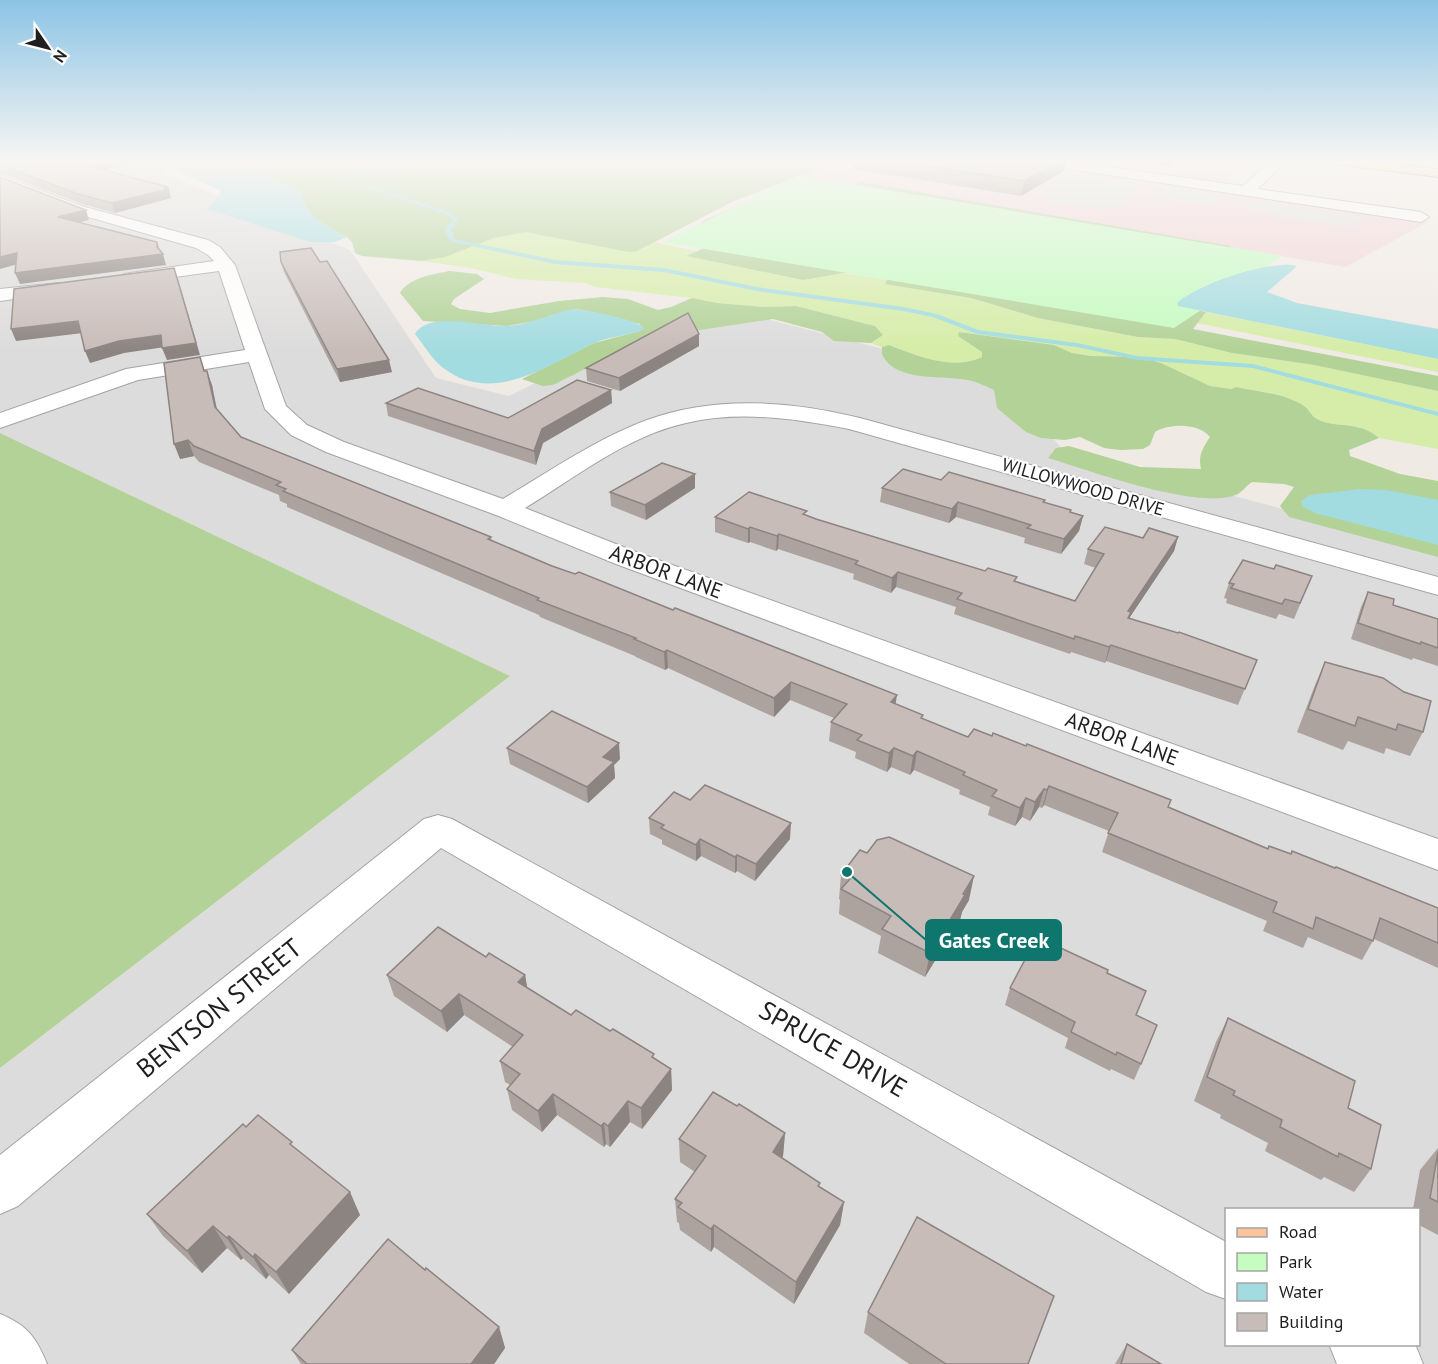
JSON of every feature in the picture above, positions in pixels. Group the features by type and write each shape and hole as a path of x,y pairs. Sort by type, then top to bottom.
{"street":[{"name":"ARBOR LANE","path":"129,224 202,244 214,251 226,265 276,409 299,430 335,447 505,509 626,558 1438,855"},
{"path":"115,280 226,265"},
{"path":"0,295 71,286"},
{"path":"0,421 91,387 134,374 256,354"},
{"name":"WILLOWWOOD DRIVE","path":"505,509 626,438 721,402 852,423 1438,586"},
{"name":"BENTSON STREET","path":"0,1188 438,829"},
{"name":"SPRUCE DRIVE","path":"438,829 1225,1271"},
{"path":"0,1343 18,1364"},
{"path":"1362,1346 1394,1364"}],"shaded area":[{"path":"0,224 286,224 350,250 436,378 509,396 630,336 763,318 1003,380 1064,451 1438,550 1438,1364 0,1364 0,1068 510,676 0,433"},
{"path":"1088,224 1425,224 1345,267"},
{"path":"1327,224 1357,224 1354,228"}],"green space":[{"path":"323,224 690,224 637,251 629,252 525,232 494,238 445,257 421,261 362,256 355,253 352,242 347,237"},
{"path":"700,224 1101,224 1230,246 1236,263 1185,308 1206,312 1193,329 1438,376 1438,391 1314,365 1232,353 1175,339 1138,337 1038,318 971,298 885,284 891,273 866,269 803,280 687,256 706,247 681,239"},
{"path":"700,224 1089,224 1282,256 1174,328 663,242"},
{"path":"525,232 638,251 654,242 697,251 688,256 803,280 841,273 887,280 885,283 971,298 1038,318 1138,337 1175,339 1232,353 1314,365 1438,391 1438,449 1379,438 1364,429 1324,422 1315,418 1304,406 1289,398 1236,387 1231,389 1210,386 1161,363 1140,357 1092,356 1072,353 1054,345 960,332 958,336 982,352 983,357 960,363 948,362 923,357 889,345 882,347 871,343 883,335 875,326 796,306 764,307 717,303 595,287 585,283 516,279 471,268 421,261 499,237"},
{"path":"450,271 477,274 484,279 454,299 451,304 460,309 490,313 559,301 603,297 628,299 658,310 692,298 717,303 764,307 796,306 875,326 883,335 871,343 834,341 822,332 773,319 654,337 553,385 543,386 522,379 594,343 640,331 640,324 573,309 535,321 507,326 423,321 400,293 415,280"},
{"path":"1206,312 1438,359 1438,372 1197,323"},
{"path":"959,332 1054,345 1072,353 1091,356 1140,357 1161,363 1210,386 1231,389 1236,387 1288,398 1304,406 1313,416 1324,422 1371,432 1379,438 1349,450 1350,456 1400,474 1438,481 1438,557 1289,517 1280,506 1294,487 1284,484 1252,482 1238,494 1221,498 1199,498 1145,487 1048,458 1056,448 1069,446 1140,467 1201,469 1201,453 1210,437 1205,432 1192,427 1168,427 1155,432 1150,445 1143,449 1120,450 1104,448 1080,437 1065,440 1041,438 1026,432 997,408 994,390 972,381 909,374 898,370 882,354 882,347 889,345 923,357 948,362 960,363 982,357 982,352 958,336"},
{"path":"0,433 510,676 0,1068"}],"water":[{"path":"253,224 323,224 347,237 335,242 310,242"},
{"path":"1296,266 1295,268 1267,292 1297,303 1438,329 1438,359 1178,306 1178,302 1217,281 1265,267"},
{"path":"573,309 623,319 645,329 598,341 538,371 499,383 480,383 461,378 442,367 415,334 432,322 459,321 509,326"},
{"path":"1361,489 1386,490 1438,500 1438,545 1315,513 1303,507 1301,501 1310,495"}],"building":[{"path":"0,224 84,224 157,242 157,247 163,254 15,273 17,253 0,257"},
{"path":"311,248 320,262 327,261 389,360 337,369 281,262 280,252"},
{"path":"174,268 196,343 162,348 161,335 119,341 85,351 78,321 11,329 14,289"},
{"path":"688,313 699,334 619,378 586,368"},
{"path":"200,357 204,371 207,371 215,407 241,437 491,537 488,539 552,566 575,574 579,572 897,695 891,702 923,715 921,718 968,737 974,729 992,736 993,733 1026,746 1027,744 1171,800 1168,807 1268,849 1269,846 1291,854 1292,851 1438,908 1438,943 1380,918 1373,941 1316,917 1313,929 1273,912 1277,902 1108,833 1118,813 1049,786 1035,802 1026,798 1020,808 992,796 997,790 963,775 965,772 917,751 913,756 894,748 889,753 857,740 862,735 831,722 847,704 791,682 774,698 667,650 664,652 634,639 636,638 537,600 539,598 283,491 286,489 276,485 281,482 194,446 188,440 174,444 164,363"},
{"path":"577,380 611,390 542,429 534,451 386,403 418,388 508,418"},
{"path":"662,463 695,474 645,505 610,492"},
{"path":"903,469 941,480 949,472 1045,500 1043,502 1083,516 1064,539 1027,528 1031,525 958,502 952,509 882,488"},
{"path":"749,492 807,511 803,514 816,519 985,571 988,568 1017,577 1014,581 1075,601 1104,554 1088,549 1105,527 1143,538 1149,528 1178,537 1128,611 1131,612 1128,618 1179,632 1257,660 1245,689 1111,645 1109,647 1075,636 1074,639 957,599 962,593 898,572 892,578 855,564 858,561 779,534 777,536 750,527 748,529 715,517"},
{"path":"1243,560 1274,569 1276,565 1312,576 1300,603 1285,599 1282,604 1231,588 1234,584 1229,583"},
{"path":"1368,592 1394,599 1393,605 1438,619 1438,648 1358,623"},
{"path":"1325,662 1383,678 1404,692 1431,701 1423,732 1398,724 1396,730 1358,717 1355,726 1308,709"},
{"path":"552,711 619,743 603,757 614,762 587,787 507,748"},
{"path":"705,785 791,823 756,864 737,855 735,857 700,839 696,845 661,828 664,825 649,818 674,792 690,800"},
{"path":"889,837 974,876 930,953 882,929 891,916 841,889 850,879 841,875 860,850 867,853 877,840"},
{"path":"438,927 486,957 489,953 525,975 518,982 571,1015 576,1010 610,1031 613,1029 654,1054 652,1057 671,1069 641,1108 628,1101 608,1126 604,1123 601,1126 553,1094 538,1111 507,1089 520,1074 500,1061 523,1035 459,994 441,1011 387,975"},
{"path":"1037,937 1108,970 1107,973 1146,991 1136,1015 1157,1025 1141,1064 1117,1052 1116,1055 1071,1032 1075,1022 1010,988"},
{"path":"1228,1018 1355,1081 1348,1108 1381,1125 1371,1169 1339,1153 1338,1157 1280,1127 1282,1120 1233,1095 1235,1091 1207,1077"},
{"path":"713,1092 737,1106 739,1104 785,1133 773,1152 820,1183 818,1186 844,1202 796,1282 714,1225 711,1229 678,1207 682,1203 675,1199 706,1156 679,1139"},
{"path":"258,1115 350,1192 276,1272 255,1254 253,1257 229,1236 227,1238 213,1226 187,1251 147,1214 243,1124 246,1127"},
{"path":"1438,1152 1438,1202 1430,1198"},
{"path":"917,1217 1054,1296 1028,1364 946,1364 868,1312"},
{"path":"388,1239 499,1327 471,1364 307,1364 292,1350"},
{"path":"1127,1344 1161,1364 1121,1364"}],"waterway":[{"path":"453,224 448,230 453,240 555,262 664,270 757,289 903,309 935,315 977,332 1077,345 1137,358 1253,366 1438,414"}],"place":[{"name":"Gates Creek","path":"847,872"}]}
